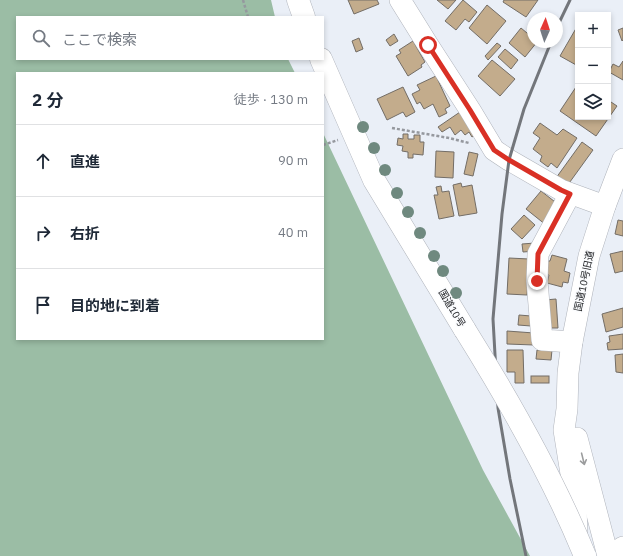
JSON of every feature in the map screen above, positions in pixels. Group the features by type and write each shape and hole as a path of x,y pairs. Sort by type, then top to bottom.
{"highway":[{"path":"298,0 304,16"},
{"name":"国道10号","path":"321,60 374,180 494,377 538,456 575,531 585,556"}],"street":[{"path":"401,0 494,150 515,164 561,190 605,206"},
{"name":"国道10号旧道","path":"576,556 576,505 564,430 567,409 568,373 572,342 589,256 605,206 623,159"},
{"path":"570,194 538,254 537,281 542,340 572,342"},
{"name":"国道10号旧道","path":"567,409 575,427 608,556"},
{"path":"608,556 623,547"}],"path":[{"path":"243,0 248,16"},
{"path":"392,128 449,138 494,150"},
{"path":"324,145 338,140"}],"green space":[{"path":"0,0 271,0 275,16 16,16 16,60 288,60 294,72 16,72 16,340 324,340 324,135 483,470 530,556 0,556"}],"building":[{"path":"348,0 377,0 379,4 354,14"},
{"path":"437,0 456,0 448,9"},
{"path":"463,0 477,12 469,22 465,19 456,30 445,21"},
{"path":"504,0 538,0 530,12 527,12 526,17 503,2"},
{"path":"487,5 506,21 487,44 469,28"},
{"path":"521,28 527,33 527,48 532,48 525,57 509,43"},
{"path":"623,28 623,40 622,41 618,30"},
{"path":"575,30 575,64 560,56"},
{"path":"394,34 398,41 390,46 386,40"},
{"path":"359,38 363,49 356,52 352,41"},
{"path":"413,41 425,62 421,65 422,67 408,76 396,56 401,53 399,50"},
{"path":"497,43 501,46 488,60 485,56"},
{"path":"505,49 518,60 511,69 498,57"},
{"path":"492,60 515,79 500,96 478,76"},
{"path":"623,61 623,80 611,73 613,64 619,67"},
{"path":"436,76 450,106 445,109 447,113 439,117 433,104 424,109 420,102 417,104 412,94 420,90 417,85"},
{"path":"403,87 415,112 406,117 403,112 387,120 377,99"},
{"path":"575,88 575,120 607,120 596,136 560,111"},
{"path":"611,102 617,106 611,115"},
{"path":"460,112 475,135 472,137 469,132 465,135 461,130 455,135 450,127 442,132 438,127"},
{"path":"540,123 557,135 563,129 577,138 557,168 551,163 548,167 540,161 542,156 533,149 540,138 533,133"},
{"path":"403,134 408,134 408,139 414,139 414,135 420,135 420,142 424,142 423,155 413,154 413,158 408,158 408,152 402,151 403,146 397,145 398,138 403,139"},
{"path":"582,142 593,150 567,186 556,178"},
{"path":"436,151 454,152 453,178 435,177"},
{"path":"469,152 478,154 473,176 464,174"},
{"path":"461,183 462,187 472,185 477,213 459,216 453,185"},
{"path":"441,186 442,192 449,191 454,216 439,219 434,195 438,195 436,187"},
{"path":"541,191 559,205 546,225 526,209"},
{"path":"524,215 535,225 522,239 511,229"},
{"path":"618,220 623,221 623,236 615,234"},
{"path":"535,243 536,251 523,252 522,244"},
{"path":"623,251 623,271 615,273 610,254"},
{"path":"552,255 567,259 564,271 570,273 568,283 563,282 562,287 547,283 549,275 544,274 548,261 550,261"},
{"path":"509,258 529,259 527,295 507,294"},
{"path":"556,299 558,328 547,328 545,300"},
{"path":"623,308 623,327 606,332 602,314"},
{"path":"519,315 531,316 531,326 518,325"},
{"path":"507,331 534,333 534,345 507,344"},
{"path":"623,334 623,349 608,350 607,343 610,342 609,336"},
{"path":"507,350 523,350 524,383 515,383 515,372 507,372"},
{"path":"537,350 552,350 551,360 536,359"},
{"path":"623,354 623,373 616,372 615,355"},
{"path":"531,376 549,376 549,383 531,383"}],"railway":[{"path":"563,15 570,0"},
{"path":"526,556 510,479 498,408 493,319 502,214 509,160 524,109 549,48"}],"route":[{"path":"428,45 494,150 570,194 538,254 537,281"}]}
